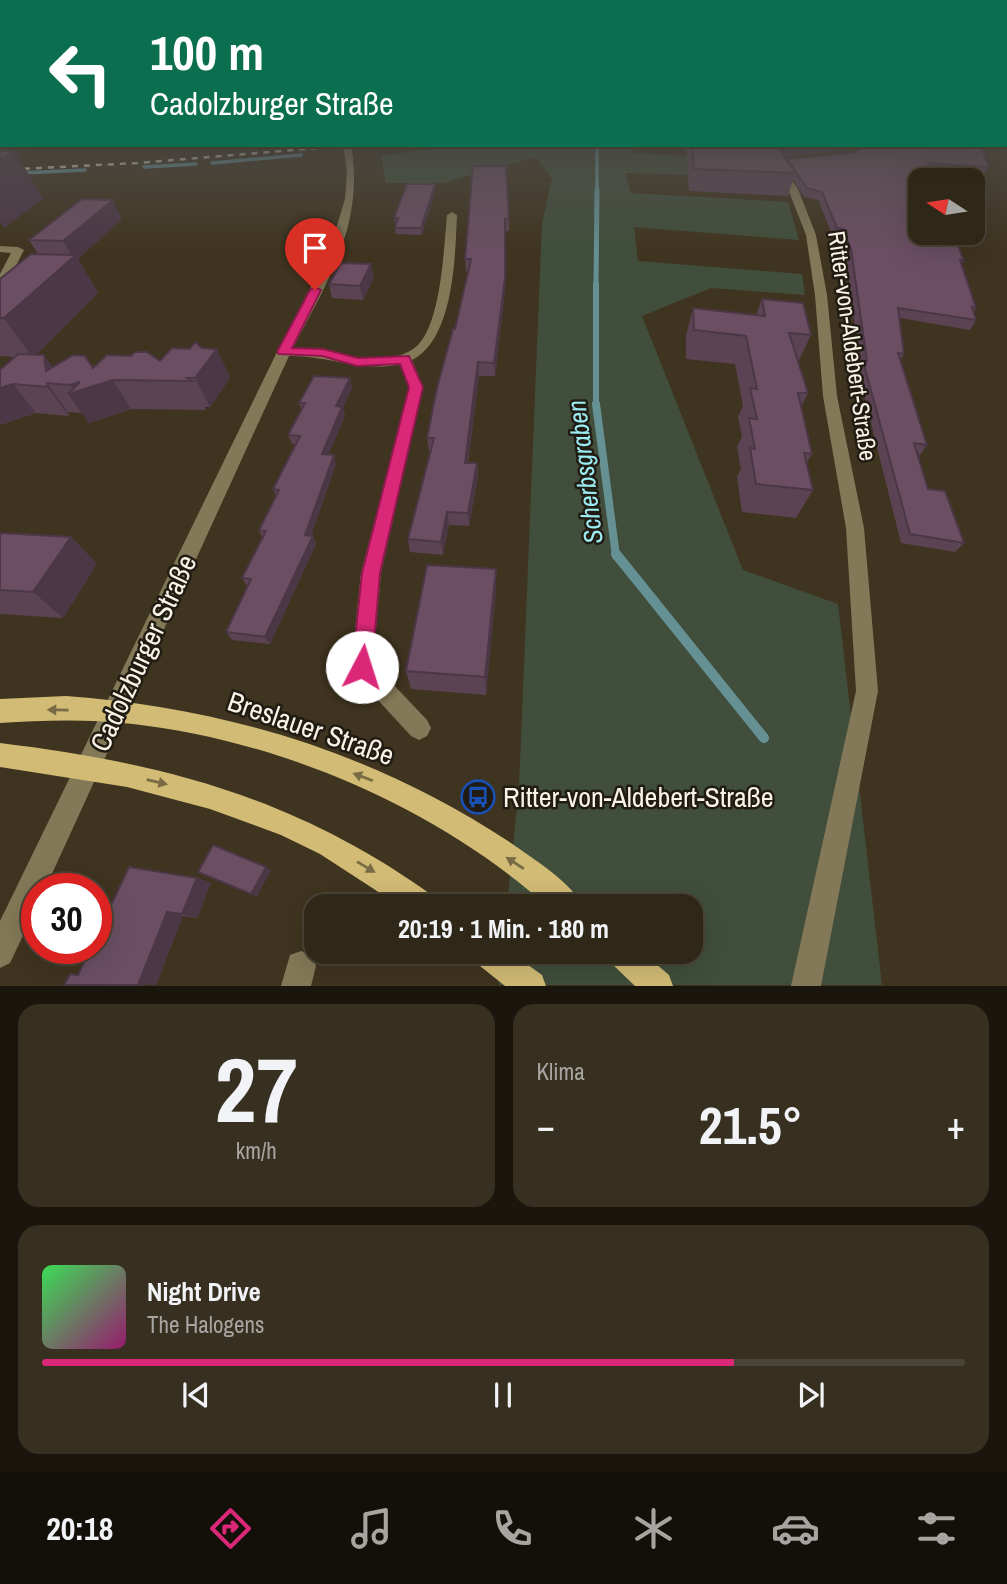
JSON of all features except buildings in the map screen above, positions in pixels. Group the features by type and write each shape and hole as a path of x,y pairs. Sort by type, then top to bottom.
{"main road":[{"name":"Breslauer Straße","path":"0,711 116,710 212,728 278,746 377,783 425,806 523,868 554,894"},
{"path":"0,755 90,766 178,787 264,815 330,845 405,894"},
{"path":"502,964 531,985"},
{"path":"634,964 658,985"}],"street":[{"name":"Cadolzburger Straße","path":"0,953 284,352 326,270 352,203 351,161"},
{"name":"Ritter-von-Aldebert-Straße","path":"777,161 802,206 813,247 830,396 855,528 867,691 806,985"},
{"path":"284,352 323,353 357,362 379,363 405,359 416,354 430,338 448,265 452,215"},
{"path":"0,249 18,250 0,285"},
{"path":"405,359 416,387 371,573 362,667 419,728"}],"green space":[{"path":"382,161 522,161 443,183 386,183"},
{"path":"539,161 689,161 691,175 625,173 631,193 788,202 799,240 634,227 638,261 802,274 805,295 711,288 642,316 743,570 838,604 882,985 499,985 501,964 703,964 703,894 508,894 519,787 542,223 552,179"}],"waterway":[{"path":"212,163 234,161"},
{"name":"Scherbsgraben","path":"597,161 597,189"},
{"path":"144,167 196,164"},
{"path":"0,174 85,170"},
{"name":"Scherbsgraben","path":"596,286 597,189"},
{"name":"Scherbsgraben","path":"596,286 596,404"},
{"name":"Scherbsgraben","path":"596,404 616,556"},
{"name":"Scherbsgraben","path":"616,554 764,738"}],"railway":[{"path":"0,170 161,161"}],"place":[{"name":"Ritter-von-Aldebert-Straße","path":"478,797"}],"route":[{"path":"315,290 284,352 323,353 357,362 379,363 405,359 416,387 371,573 362,667"}]}
